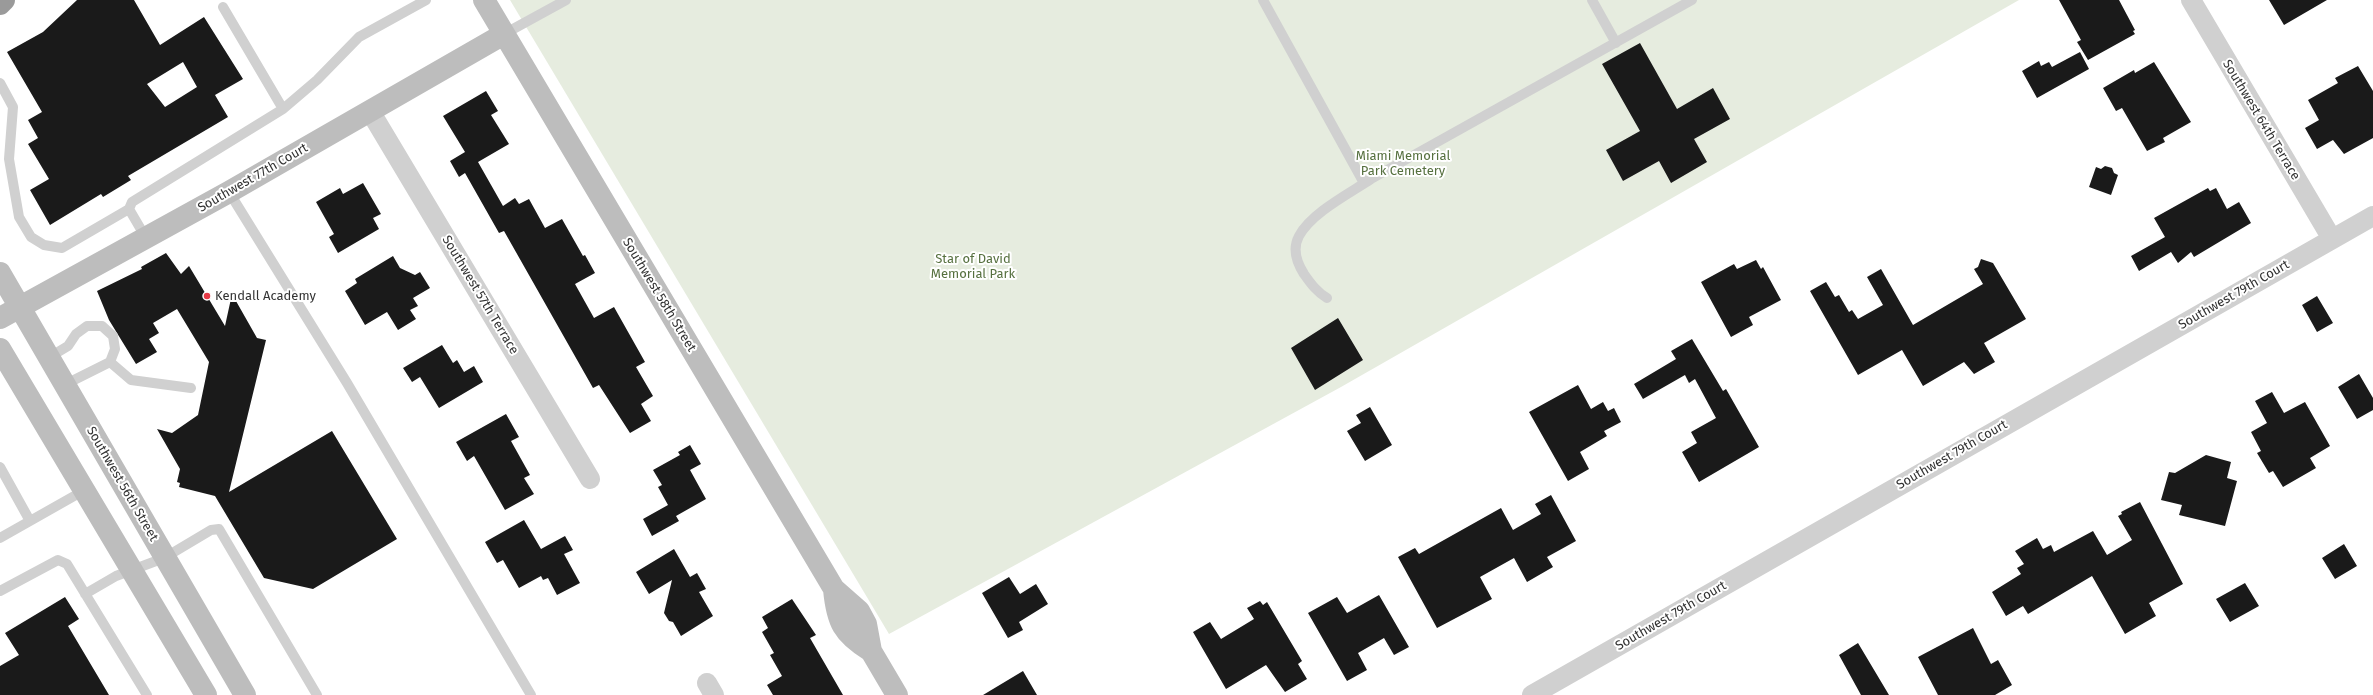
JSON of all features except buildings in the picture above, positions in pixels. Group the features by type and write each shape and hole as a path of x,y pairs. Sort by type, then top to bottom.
{"highway":[{"path":"0,4 4,0"}],"street":[{"name":"Southwest 58th Street","path":"484,0 834,589 840,624 854,639 871,651 897,695"},
{"name":"Southwest 64th Terrace","path":"2191,0 2332,239"},
{"name":"Southwest 77th Court","path":"0,318 229,192 504,34"},
{"name":"Southwest 57th Terrace","path":"370,111 590,479"},
{"name":"Southwest 79th Court","path":"1532,695 2373,216"},
{"name":"Southwest 56th Street","path":"0,273 244,695"},
{"path":"0,349 83,491 133,571 206,695"}],"lane":[{"path":"0,83 13,107 8,159 19,217 31,237 44,245 62,248 129,209 132,202 137,198 283,109 317,80 359,37 426,0"},
{"path":"504,34 566,0"},
{"path":"1263,0 1364,184"},
{"path":"1592,0 1616,43"},
{"path":"1327,298 1318,293 1301,268 1295,255 1299,236 1329,206 1364,184 1692,0"},
{"path":"223,7 283,109"},
{"path":"229,192 355,396 531,695"},
{"path":"129,209 146,238"},
{"path":"48,358 68,346 81,329 95,325 102,326 113,336 115,349 110,362 64,385"},
{"path":"110,362 131,380 191,388"},
{"path":"0,467 30,521"},
{"path":"0,538 83,491"},
{"path":"86,594 116,576 133,571 164,558 211,530 220,528 317,695"},
{"path":"0,592 58,560 67,564 147,695"}],"green space":[{"name":"Star of David Memorial Park","path":"510,0 2019,0 1341,387 889,634"}],"place":[{"name":"Kendall Academy","path":"207,296"}],"park label":[{"name":"Miami Memorial Park Cemetery","path":"1403,164"}]}
